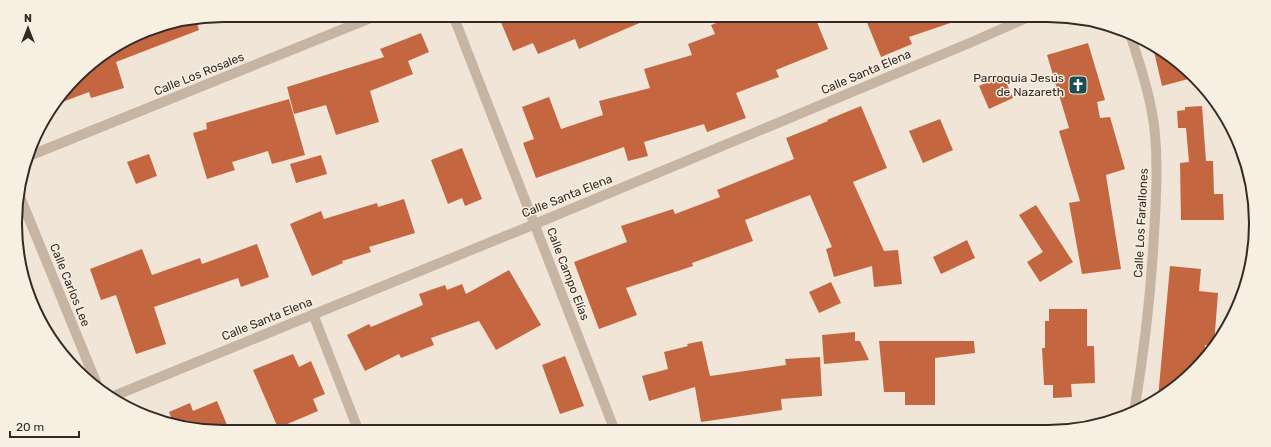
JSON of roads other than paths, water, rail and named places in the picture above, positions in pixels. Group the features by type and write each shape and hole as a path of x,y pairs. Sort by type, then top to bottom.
{"street":[{"name":"Calle Los Rosales","path":"35,154 361,22"},
{"name":"Calle Campo Elías","path":"457,22 613,425"},
{"name":"Calle Santa Elena","path":"118,394 535,224 1017,22"},
{"name":"Calle Los Farallones","path":"1133,41 1143,73 1150,104 1155,133 1158,172 1148,314 1135,405"},
{"name":"Calle Carlos Lee","path":"23,204 94,377"},
{"path":"313,314 357,425"}],"place":[{"name":"Parroquia Jesús de Nazareth","path":"1078,85"}]}
